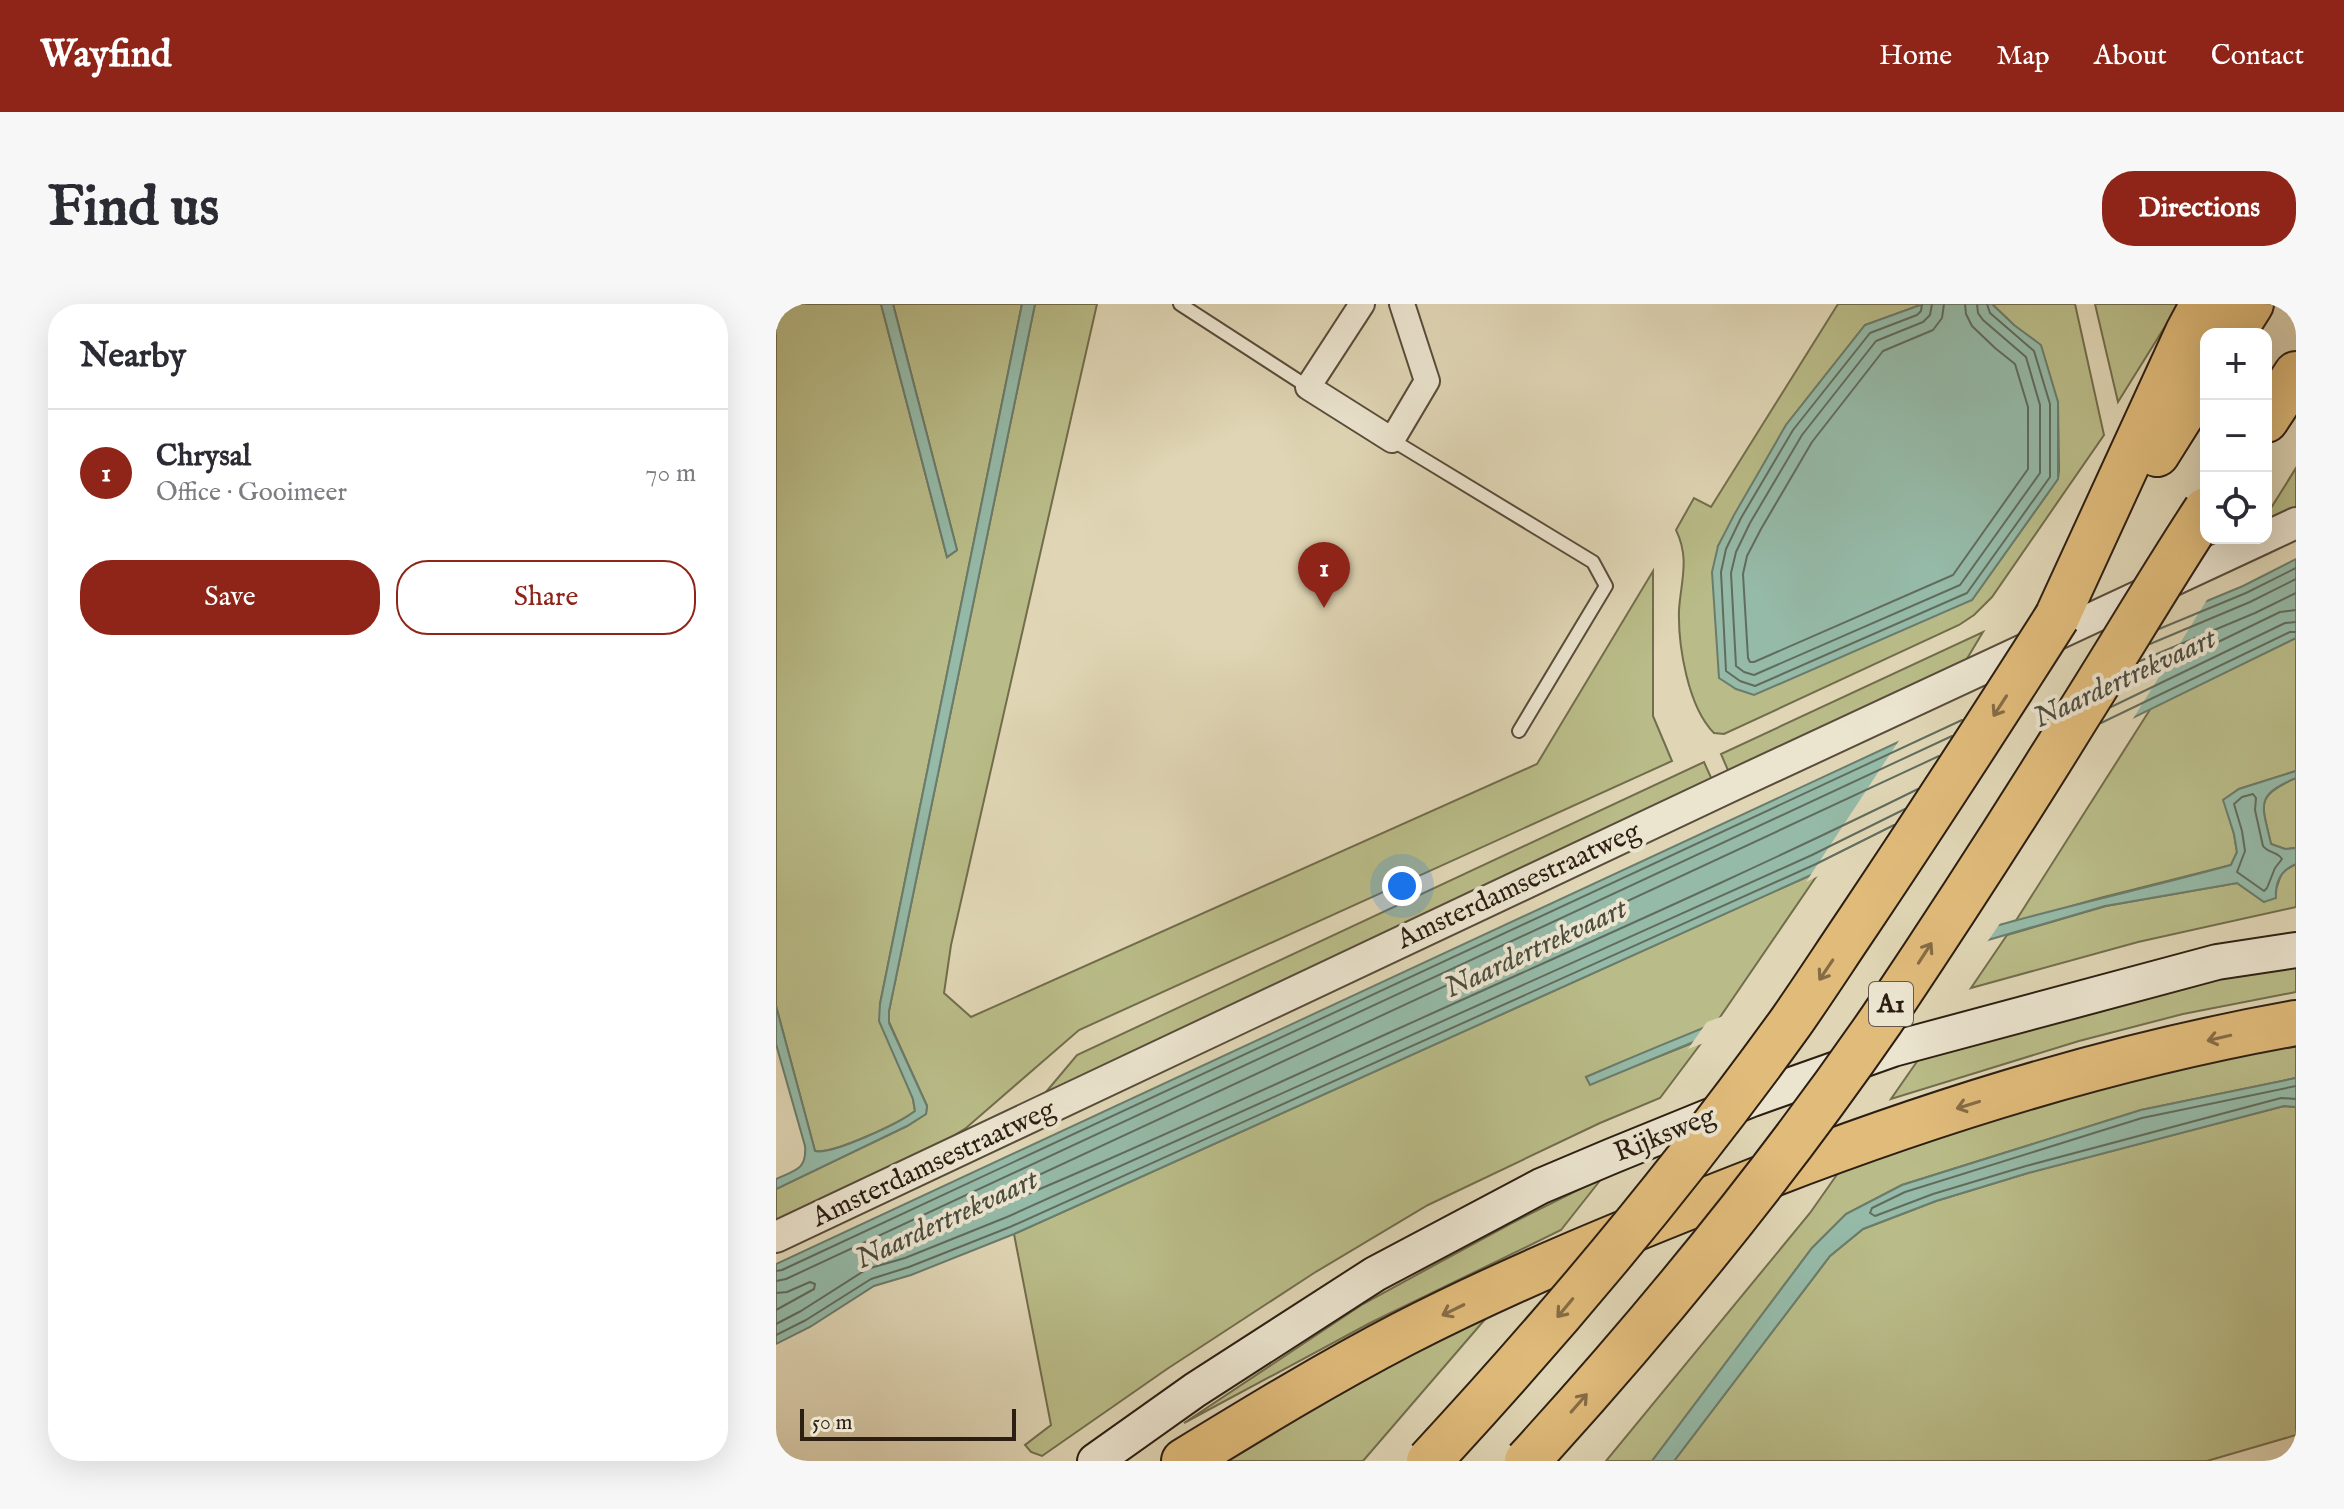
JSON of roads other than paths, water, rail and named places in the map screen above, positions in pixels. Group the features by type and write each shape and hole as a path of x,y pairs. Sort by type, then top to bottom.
{"highway":[{"path":"2236,328 2251,304"},
{"path":"2057,617 2196,318"},
{"path":"1429,1461 1543,1334 1672,1179 1793,1019 2057,617 2200,386"},
{"name":"A1","path":"1527,1461 1613,1365 1719,1236 1881,1020 2046,766 2200,520"},
{"path":"1184,1461 1404,1333 1543,1267 1709,1198 1887,1130 2052,1080 2154,1052 2296,1023"}],"main road":[{"name":"Rijksweg","path":"1095,1461 1195,1390 1375,1274 1541,1186 1752,1099 1893,1049 2217,962 2296,950"}],"street":[{"path":"1362,304 1308,387 1392,440 1427,381 1402,304"},
{"name":"Amsterdamsestraatweg","path":"2272,535 2296,523"},
{"name":"Amsterdamsestraatweg","path":"776,1237 2252,544"}],"lane":[{"path":"1180,304 1308,387"},
{"path":"1392,440 1593,562 1606,586 1519,731"}],"water":[{"path":"881,304 893,304 957,550 947,557"},
{"path":"1022,304 1035,304 889,1011 889,1023 927,1106 926,1114 776,1189 776,1179 802,1165 805,1146 776,1044 776,1006 815,1151 850,1143 915,1111 913,1099 879,1021 880,1004"},
{"path":"1923,304 1992,304 2041,345 2058,402 2058,479 1972,600 1754,695 1736,689 1719,678 1712,572 1718,546 1786,425 1865,325"},
{"name":"Naardertrekvaart","path":"2296,559 2296,638 1820,871 1014,1234 911,1275 874,1286 810,1327 776,1344 776,1264 1907,738 2072,657 2243,586"},
{"path":"2296,771 2296,778 2273,790 2264,803 2271,844 2285,849 2296,848 2296,864 2280,877 2276,898 2264,902 2237,883 2105,906 1895,967 1691,1043 1590,1085 1586,1077 1743,1012 1903,954 2025,918 2231,865 2237,852 2223,800 2239,789"},
{"path":"2296,1078 2296,1107 2284,1106 2028,1173 1936,1201 1863,1229 1830,1256 1674,1461 1652,1461 1812,1248 1846,1214 1902,1185 2141,1110"}],"place":[{"name":"Chrysal","path":"1324,608"}]}
